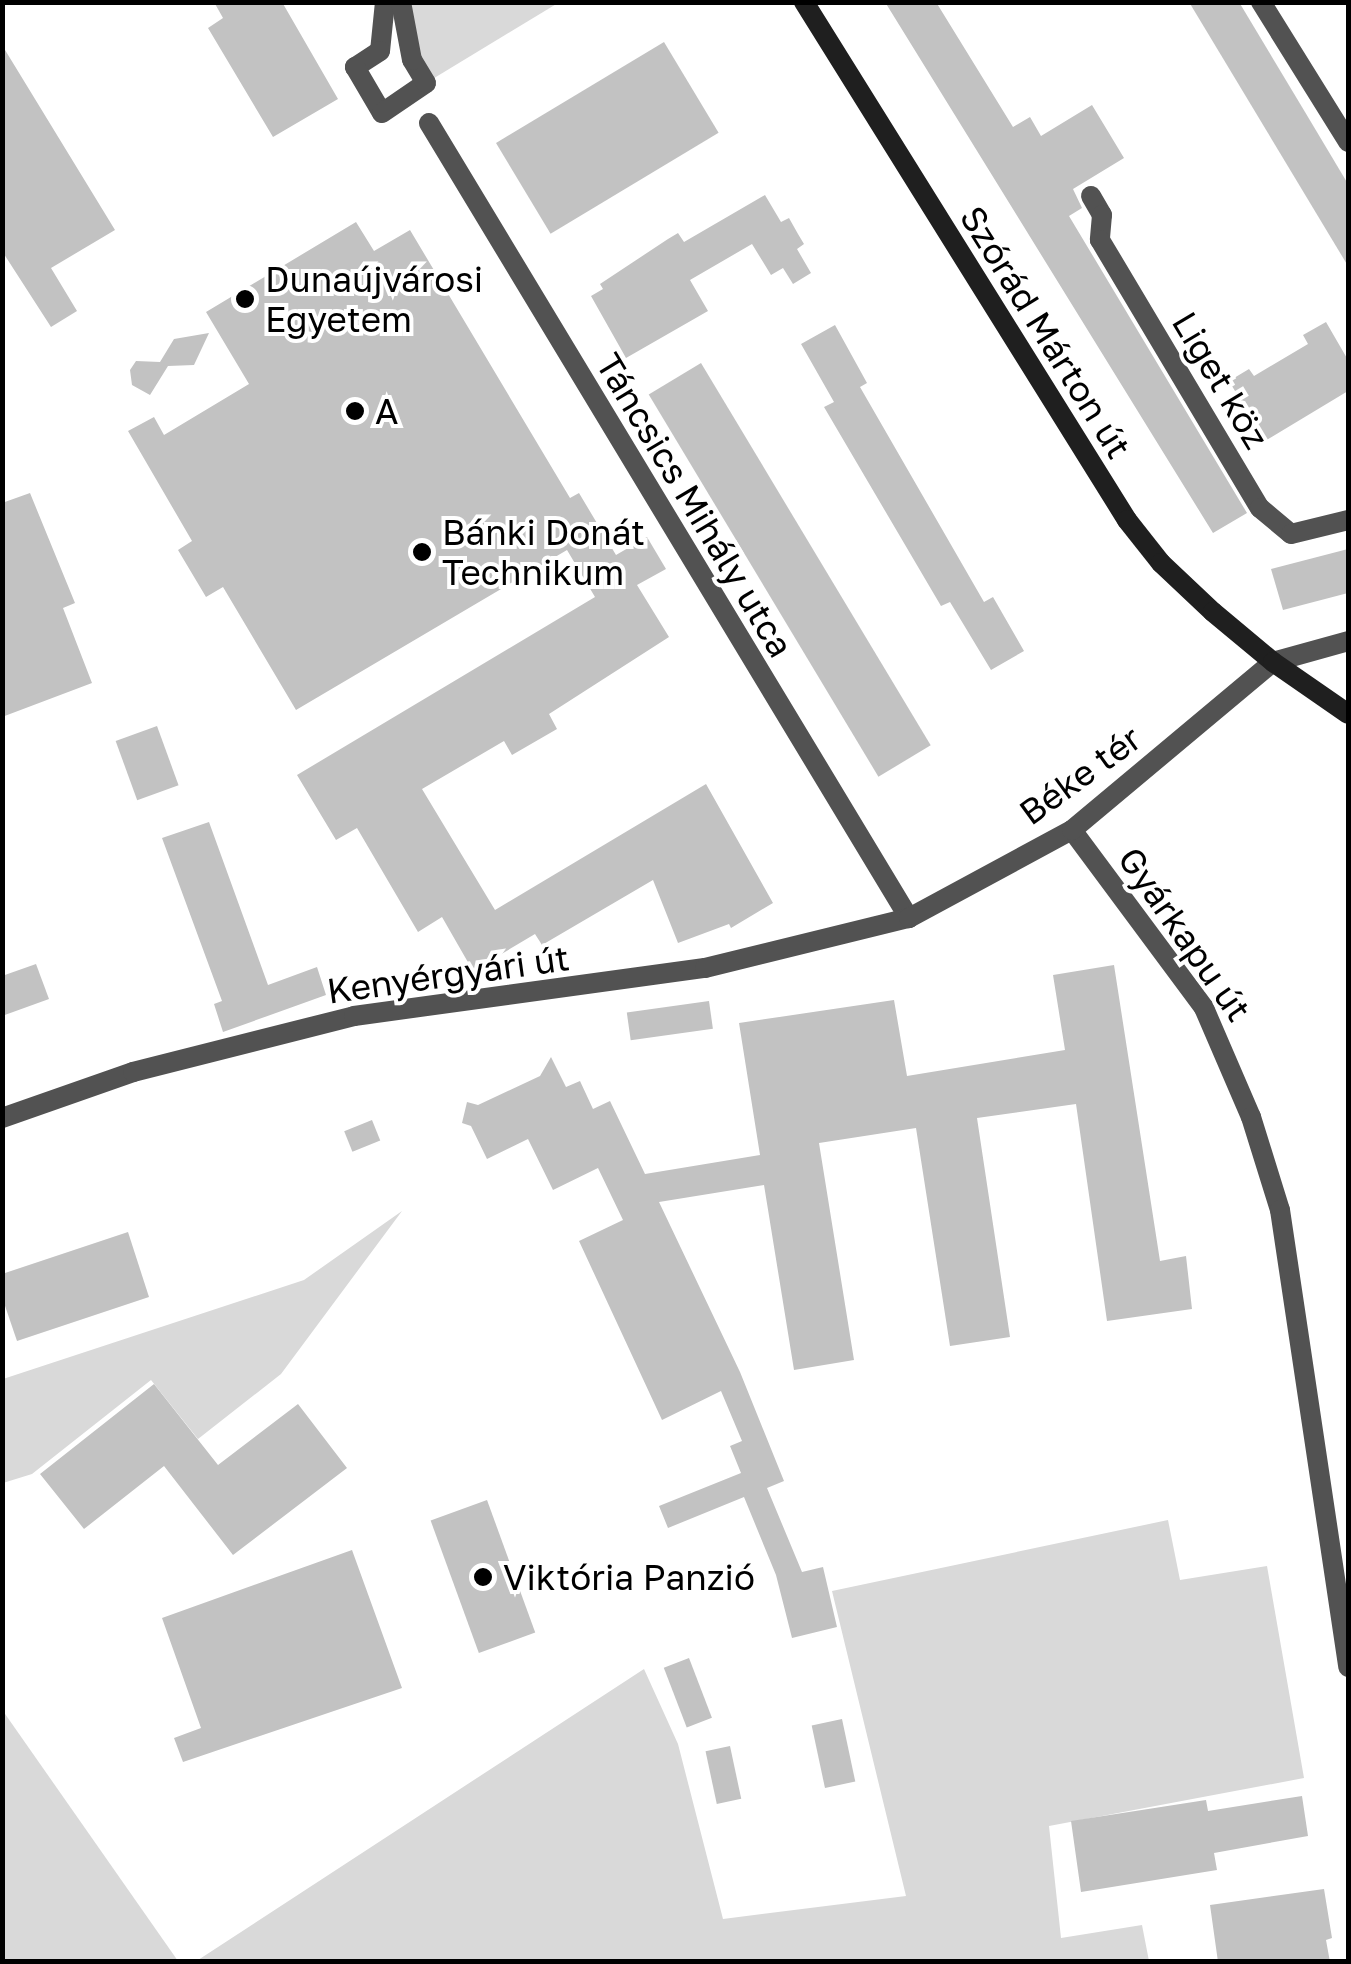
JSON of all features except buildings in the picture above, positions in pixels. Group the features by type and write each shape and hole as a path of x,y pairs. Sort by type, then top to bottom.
{"street":[{"path":"386,2 380,51 355,68 382,113 426,83 402,29 400,2"},
{"name":"Szórád Márton út","path":"804,2 1085,460 1127,520 1161,563 1274,662 1348,714"},
{"path":"1261,2 1348,142"},
{"name":"Táncsics Mihály utca","path":"429,123 909,918"},
{"name":"Liget köz","path":"1091,196 1102,215 1100,240 1260,508 1291,534 1348,520"},
{"path":"1274,662 1348,641"},
{"name":"Béke tér","path":"909,918 1072,830 1274,662"},
{"name":"Gyárkapu út","path":"1072,830 1204,1008 1226,1048 1251,1117 1280,1210 1348,1667"},
{"name":"Kenyérgyári út","path":"2,1118 133,1072 354,1016 705,968 909,918"}],"shaded area":[{"path":"401,3 558,3 426,83"},
{"path":"402,1211 281,1374 198,1439 151,1380 32,1474 3,1483 3,1379 304,1280"},
{"path":"1168,1520 1180,1580 1267,1566 1304,1778 1049,1826 1061,1938 1142,1925 1149,1961 195,1962 644,1669 678,1744 723,1919 906,1896 832,1591"},
{"path":"3,1711 178,1961 3,1961"}],"place":[{"name":"Dunaújvárosi Egyetem","path":"245,299"},
{"name":"A","path":"355,411"},
{"name":"Bánki Donát Technikum","path":"422,552"},
{"name":"Viktória Panzió","path":"483,1577"}]}
